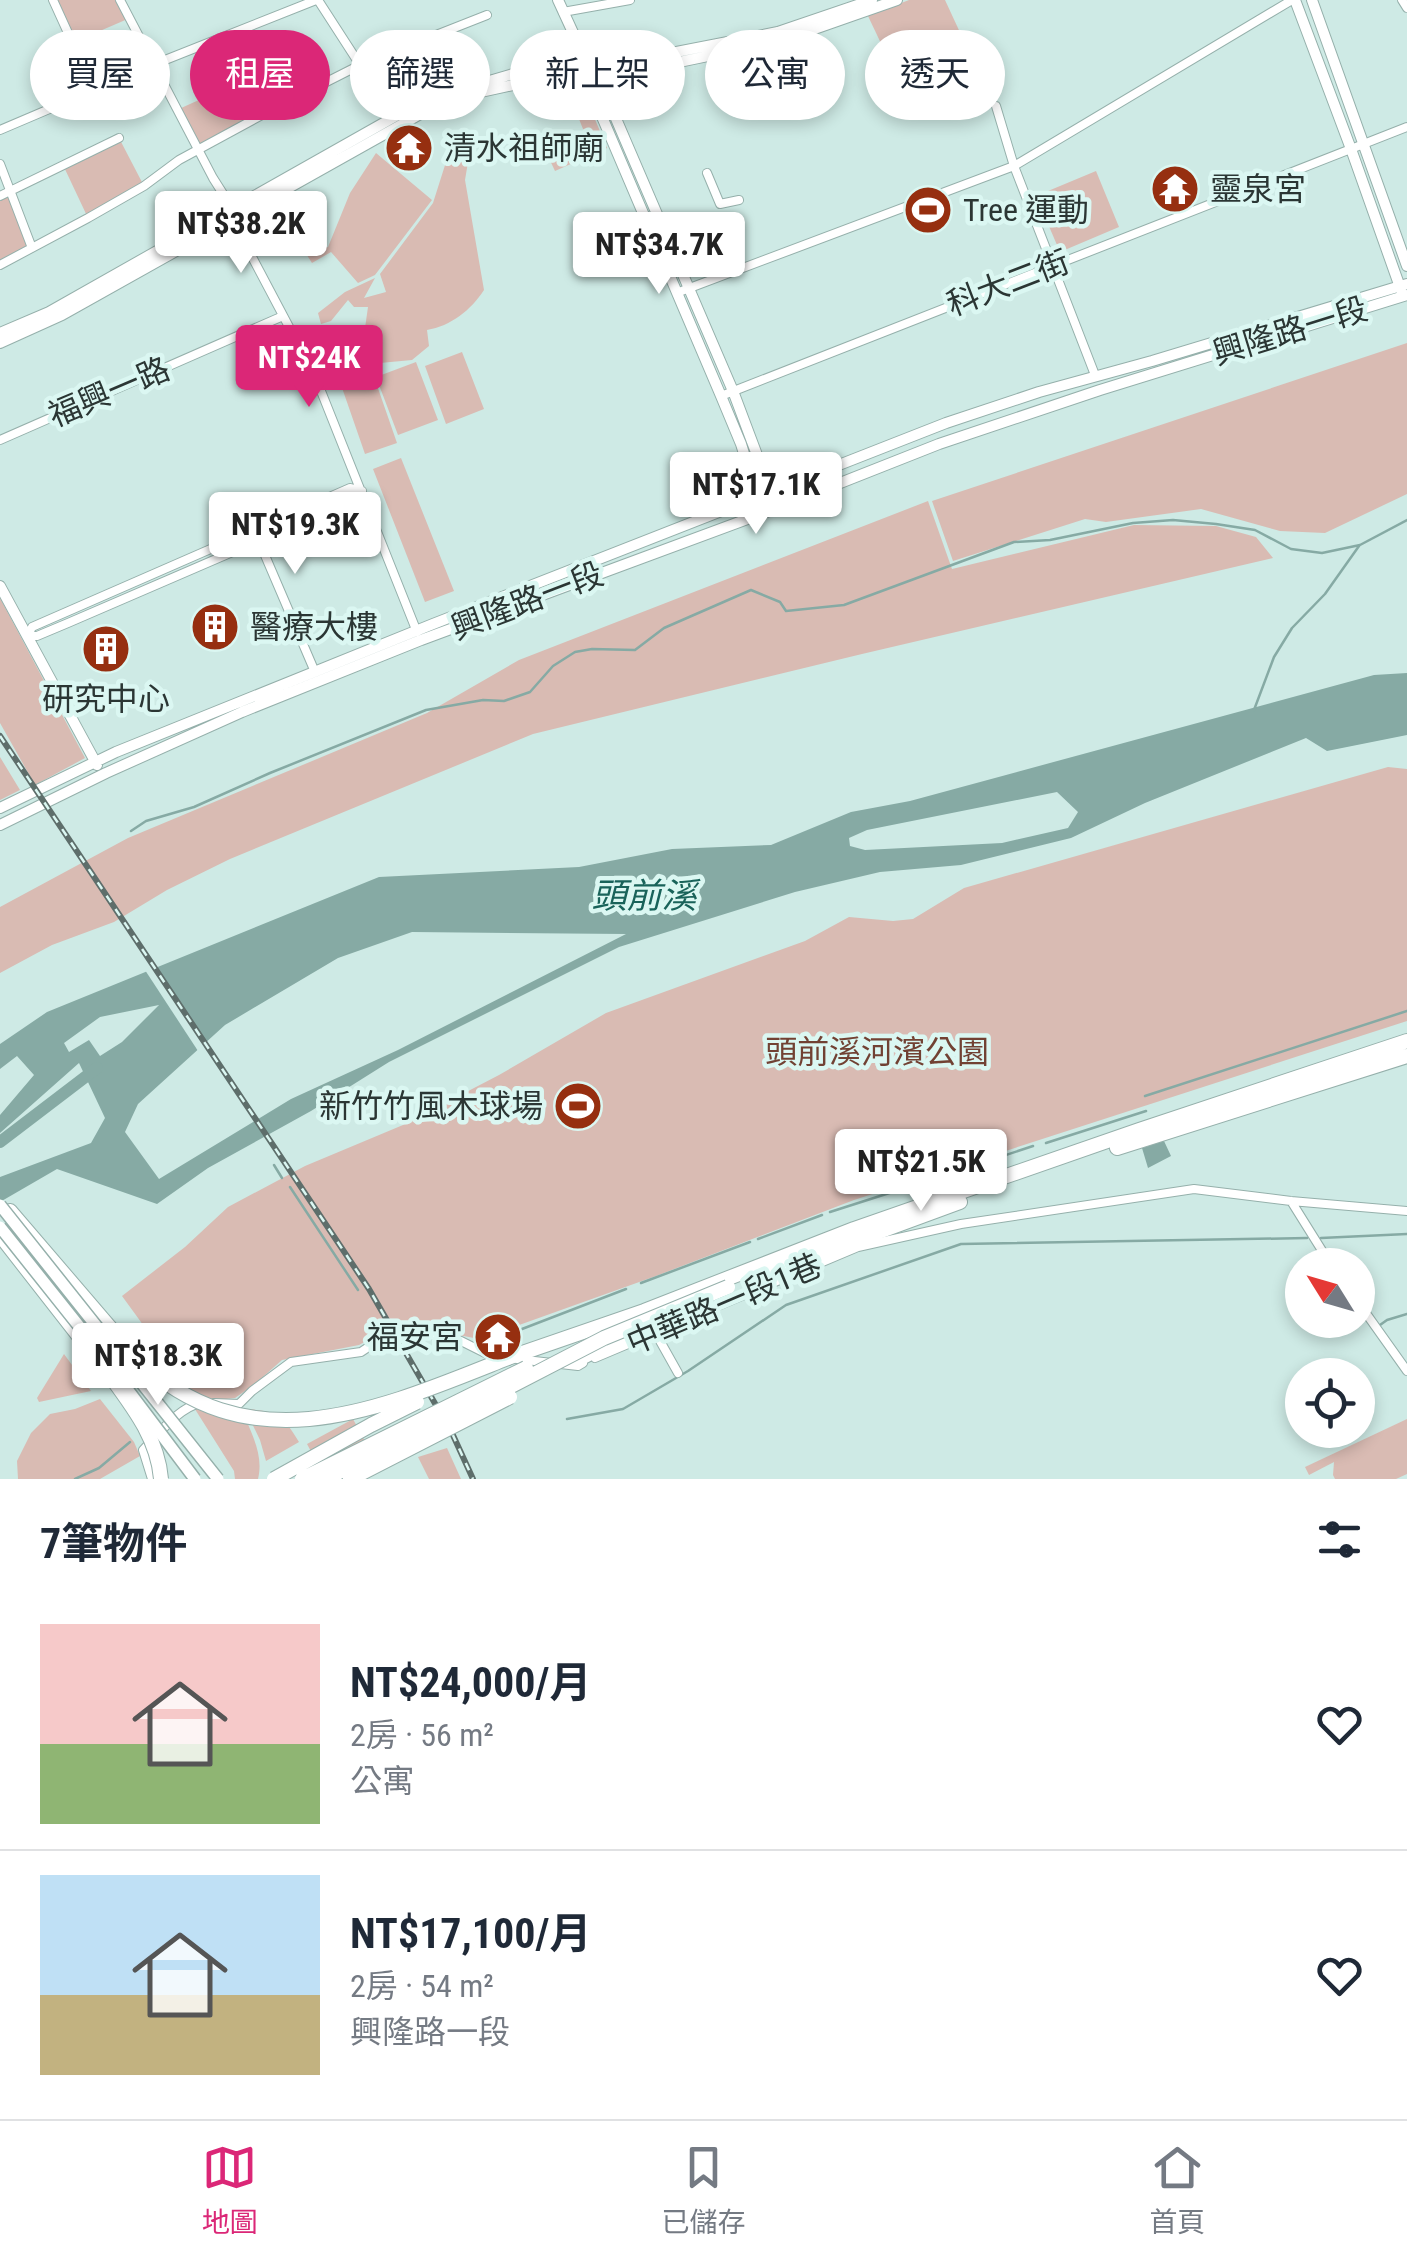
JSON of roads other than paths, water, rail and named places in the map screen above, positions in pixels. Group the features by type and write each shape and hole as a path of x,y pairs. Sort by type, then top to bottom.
{"highway":[{"path":"0,1202 34,1236 136,1358 174,1389 213,1408 253,1419 278,1422 326,1418 399,1400 854,1229 1407,1042"},
{"path":"325,1479 604,1338 728,1288 1038,1174 1407,1056"},
{"path":"0,1235 144,1422 157,1455 161,1479"},
{"path":"350,1479 474,1418 592,1352 728,1288"},
{"path":"302,1479 644,1311"},
{"path":"274,1479 370,1424 508,1358"}],"main road":[{"path":"0,1202 218,1479"},
{"path":"0,1227 195,1479"}],"street":[{"path":"53,0 67,30"},
{"path":"120,0 136,30"},
{"path":"170,58 317,0 350,51"},
{"path":"558,0 571,30"},
{"path":"563,12 630,0"},
{"path":"685,50 778,32 872,0"},
{"path":"685,61 780,41 897,0"},
{"path":"684,290 1014,166 1293,0 1404,291"},
{"path":"1312,0 1407,266"},
{"path":"1402,0 1407,8"},
{"path":"450,30 487,15"},
{"path":"0,264 144,186 199,149 350,71"},
{"path":"0,333 48,312 424,112 467,95 510,86"},
{"path":"170,93 315,376 419,636"},
{"path":"0,130 30,117"},
{"path":"605,120 733,391 776,508"},
{"path":"1000,120 1014,166 1096,375"},
{"name":"科大二街","path":"721,396 1407,127"},
{"path":"0,196 119,138"},
{"path":"0,164 32,248"},
{"path":"708,173 720,204 739,200"},
{"path":"0,343 62,314 232,213"},
{"path":"684,290 741,444 762,514"},
{"name":"興隆路一段","path":"0,825 102,775 419,636 757,496 946,424 1096,375 1404,291"},
{"name":"興隆路一段","path":"0,808 95,760 315,672 762,514 939,444 1404,291"},
{"name":"福興一路","path":"0,440 283,316"},
{"path":"28,636 32,627 350,488 362,490"},
{"path":"28,636 68,624 356,499 362,490"},
{"path":"254,530 315,672"},
{"path":"0,586 102,775"},
{"name":"中華路一段1巷","path":"152,1479 143,1450 196,1402 239,1404 292,1362 361,1352 385,1336 408,1330 461,1341 492,1357 578,1366 858,1247 961,1224 1194,1189 1407,1211"},
{"path":"1291,1201 1320,1248"},
{"path":"1375,1326 1407,1370"},
{"path":"655,1332 678,1372"}],"water":[{"name":"頭前溪","path":"1407,673 1407,735 1327,751 1306,738 1145,803 1071,838 961,865 880,872 795,892 619,947 389,1062 208,1168 157,1204 57,1169 0,1202 0,1177 91,1143 105,1118 79,1063 0,1133 0,1115 34,1075 17,1056 0,1069 0,1044 47,1012 379,877 579,867 672,849 771,845 851,812 910,801 1374,675","holes":["1057,792 1078,812 1068,828 1002,843 865,850 850,846 849,838 867,830","412,932 626,934 398,1050 291,1099 159,1179 125,1132 138,1104 225,1025 338,958","159,1005 122,1042 100,1056 89,1040 69,1052 64,1043 100,1017"]},
{"path":"1164,1141 1171,1156 1148,1168 1142,1148"}],"waterway":[{"path":"131,831 146,821 194,807 426,710 483,700 504,701 530,692 553,666 575,652 635,650 664,628 751,590 780,602 786,611 844,605 1014,542 1050,540 1133,523 1173,520 1255,530 1291,549 1322,553 1360,545 1407,520"},
{"path":"1254,710 1274,657 1292,628 1325,594 1359,546"},
{"path":"1145,1096 1407,1011"},
{"name":"頭前溪","path":"0,1142 97,1068"},
{"path":"1046,1143 1146,1111"},
{"path":"916,1185 1033,1146"},
{"path":"274,1165 282,1178"},
{"path":"290,1187 358,1290"},
{"path":"830,1212 905,1188"},
{"path":"758,1239 822,1215"},
{"path":"1321,1238 1407,1234"},
{"path":"567,1419 623,1409 786,1305 961,1244 1307,1238"},
{"path":"641,1283 750,1242"},
{"path":"522,1329 626,1289"},
{"path":"1380,1325 1407,1314"},
{"path":"75,1479 99,1468 130,1442"}],"railway":[{"path":"0,736 369,1289 452,1433 473,1479"}],"place":[{"name":"清水祖師廟","path":"409,148"},
{"name":"靈泉宮","path":"1175,189"},
{"name":"Tree 運動","path":"928,210"},
{"name":"醫療大樓","path":"215,627"},
{"name":"研究中心","path":"106,649"},
{"name":"新竹竹風木球場","path":"578,1106"},
{"name":"福安宮","path":"498,1337"}],"park label":[{"name":"頭前溪河濱公園","path":"877,1052"}]}
